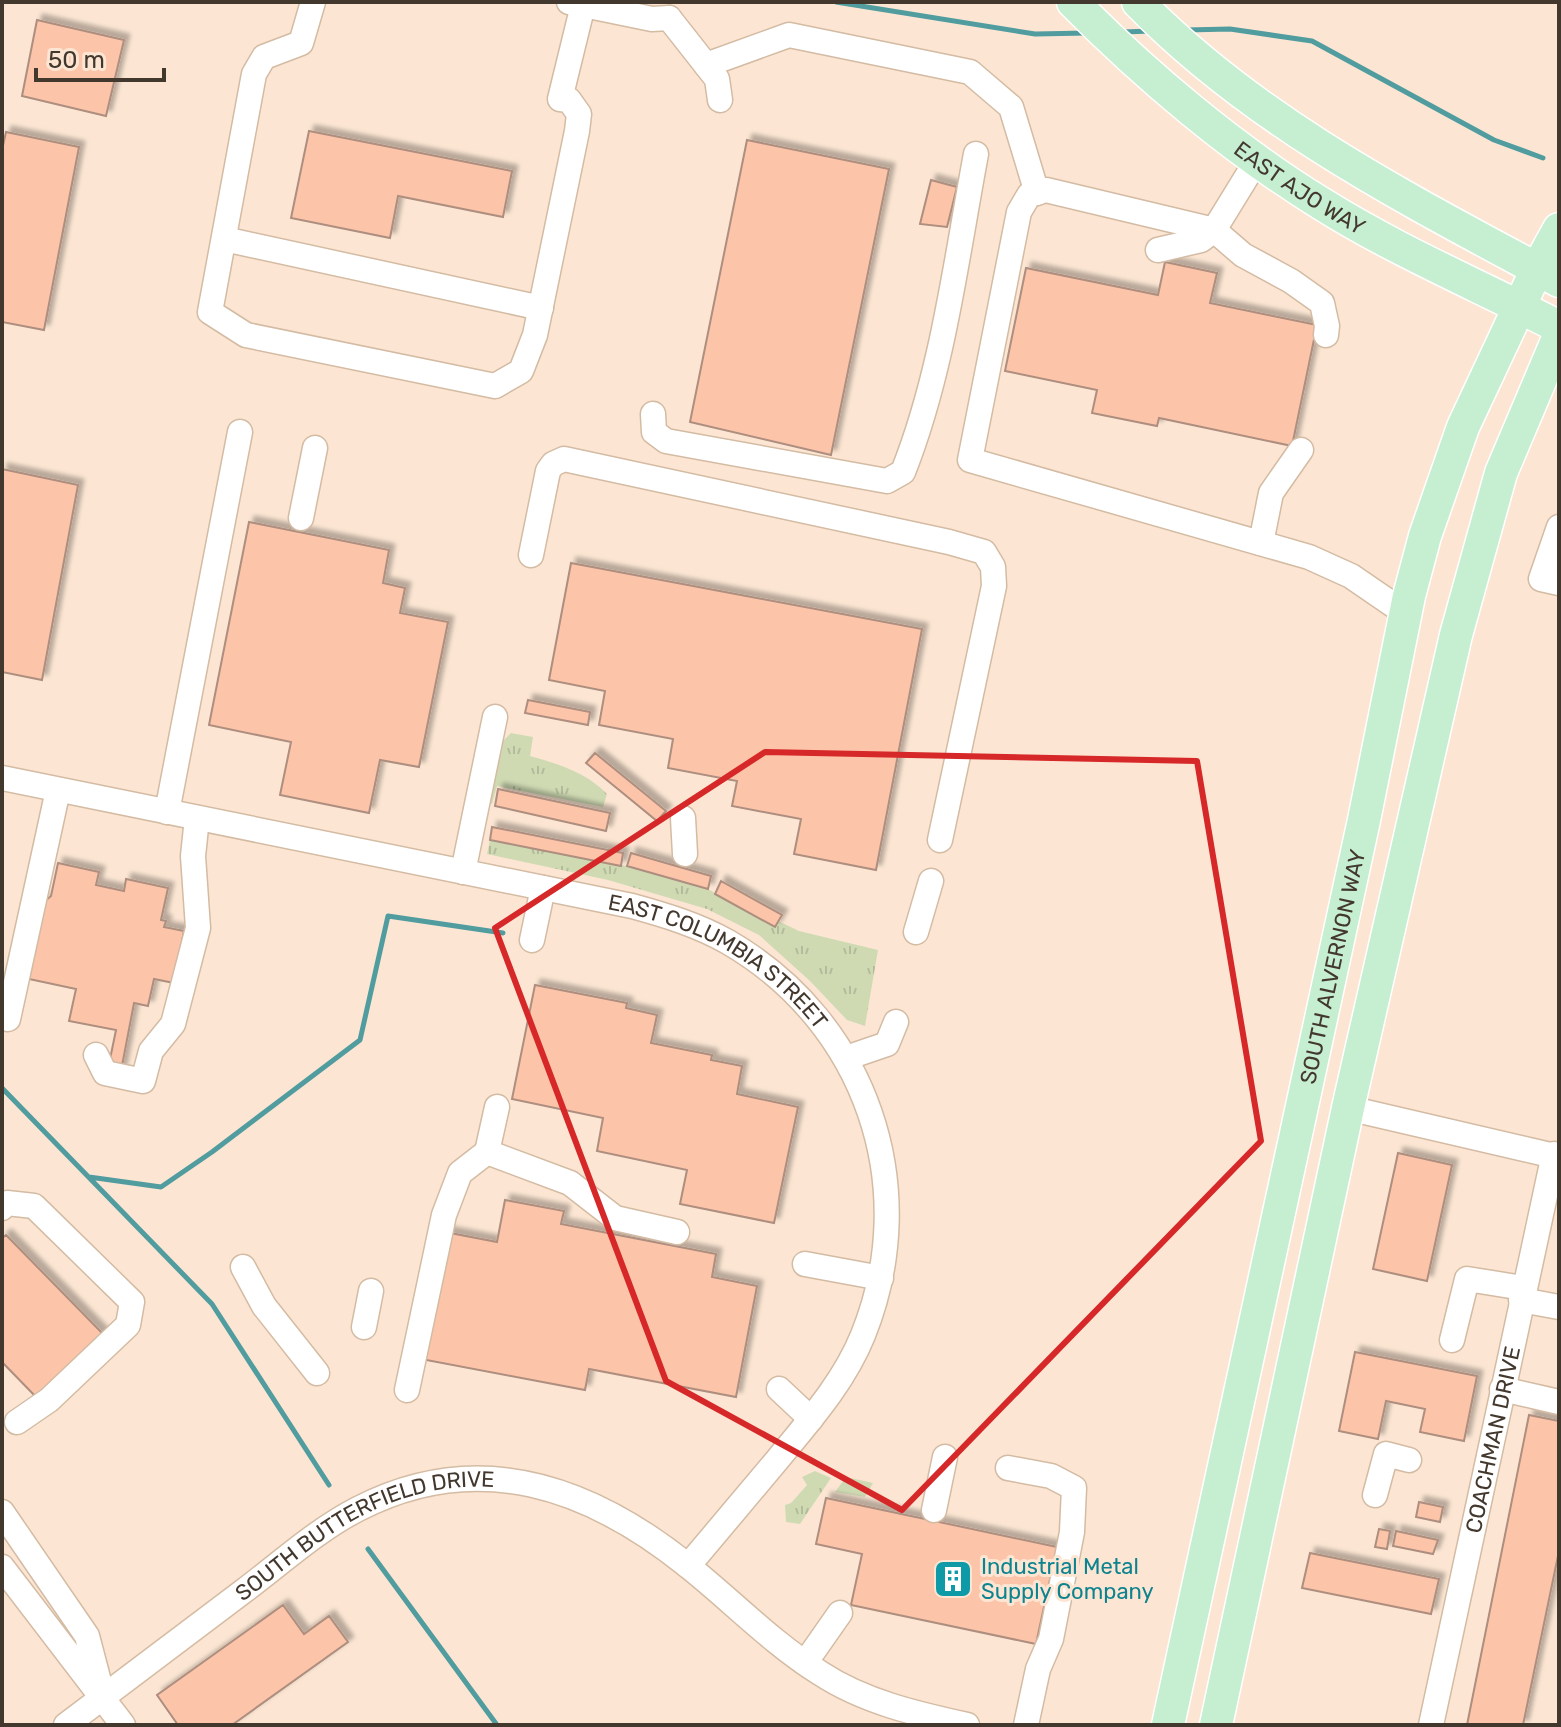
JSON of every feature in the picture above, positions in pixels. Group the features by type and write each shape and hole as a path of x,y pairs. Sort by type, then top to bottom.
{"main road":[{"name":"EAST AJO WAY","path":"1140,4 1189,52 1240,92 1320,147 1548,275"},
{"name":"EAST AJO WAY","path":"1077,6 1131,57 1257,160 1322,204 1559,327"},
{"name":"SOUTH ALVERNON WAY","path":"1168,1725 1358,849 1405,613 1425,536 1458,440 1519,306 1548,275 1559,229"},
{"name":"SOUTH ALVERNON WAY","path":"1216,1725 1348,1108 1456,635 1501,473 1559,336"}],"street":[{"path":"313,2 301,43 264,57 254,74 210,312 246,335 495,386 521,371 535,335 541,308 579,114 569,100 560,99 576,4 652,19 676,17 717,79 720,100"},
{"path":"706,65 789,35 970,72 1011,107 1037,193"},
{"path":"653,414 654,432 666,441 887,481 903,472 915,442 942,340 976,154"},
{"path":"1158,250 1201,240 1214,230 1257,160"},
{"path":"1326,335 1322,303 1291,281 1243,255 1214,230 1046,190 1029,195 1019,212 970,460 1309,557 1351,576 1405,613"},
{"path":"224,239 541,308"},
{"path":"167,812 240,432"},
{"path":"301,518 315,448"},
{"path":"1261,543 1271,493 1301,450"},
{"path":"531,555 548,471 553,464 564,459 934,538 984,552 993,567 994,586 940,840"},
{"path":"1559,527 1541,579 1559,583"},
{"path":"463,872 495,717"},
{"name":"EAST COLUMBIA STREET","path":"2,778 644,909 680,920 727,941 764,966 798,995 846,1058 867,1101 881,1151 887,1216 881,1278 863,1335 833,1391 688,1566"},
{"path":"8,1019 58,790"},
{"path":"96,1055 105,1073 143,1081 151,1051 173,1024 198,928 193,856 197,818"},
{"path":"683,818 685,854"},
{"path":"916,932 931,881"},
{"path":"532,940 543,888"},
{"path":"846,1058 887,1044 896,1022"},
{"path":"407,1390 444,1215 460,1173 487,1152 497,1107"},
{"path":"1348,1108 1557,1154"},
{"path":"487,1152 570,1183 615,1218 677,1232"},
{"name":"COACHMAN DRIVE","path":"1431,1725 1522,1294 1557,1154"},
{"path":"2,1208 7,1203 34,1206 132,1302 128,1325 49,1400 17,1422"},
{"path":"805,1264 881,1278"},
{"path":"243,1267 264,1306 317,1373"},
{"path":"1452,1340 1467,1279 1559,1307"},
{"path":"364,1327 371,1291"},
{"path":"779,1389 811,1419"},
{"path":"1502,1389 1559,1402"},
{"path":"1375,1495 1386,1454 1409,1460"},
{"path":"934,1510 945,1457"},
{"path":"1008,1468 1051,1476 1074,1488 1072,1532 1051,1639 1038,1669 1026,1725"},
{"name":"SOUTH BUTTERFIELD DRIVE","path":"66,1725 336,1522 381,1499 435,1482 499,1480 561,1491 631,1523 805,1663 855,1692 880,1714 967,1725"},
{"path":"2,1512 87,1636 103,1697"},
{"path":"2,1567 123,1725"},
{"path":"805,1663 840,1613"}],"highlighted area":[{"path":"765,752 1197,761 1261,1141 902,1510 666,1381 495,928"}],"green space":[{"path":"511,733 533,737 530,756 571,770 599,786 607,794 603,807 497,786 492,804 489,803 502,742"},
{"path":"490,840 627,866 708,889 775,927 778,921 799,931 878,950 865,1026 847,1020 759,935 707,909 608,880 487,854"},
{"path":"815,1471 831,1478 800,1524 786,1522 785,1505 791,1503 807,1485 802,1477"},
{"path":"846,1477 873,1483 865,1497 835,1492"}],"building":[{"path":"37,20 124,40 106,116 22,96"},
{"path":"309,131 512,171 503,217 398,196 390,238 291,218"},
{"path":"6,132 79,147 44,330 2,322 2,150"},
{"path":"747,140 889,169 831,455 690,422"},
{"path":"931,180 957,187 947,227 920,224"},
{"path":"1165,262 1217,273 1210,303 1317,325 1292,446 1159,418 1157,426 1092,413 1097,390 1005,371 1026,268 1158,295"},
{"path":"2,469 78,485 42,680 2,672"},
{"path":"249,522 389,550 383,583 405,588 400,613 448,622 419,767 380,760 369,813 280,795 291,742 209,725"},
{"path":"571,563 922,629 876,870 794,854 801,819 732,806 737,781 668,768 673,739 599,725 605,691 549,680"},
{"path":"528,700 590,712 588,725 525,713"},
{"path":"595,753 666,811 657,821 586,763"},
{"path":"498,789 610,813 606,831 495,806"},
{"path":"492,827 623,853 621,866 490,840"},
{"path":"631,853 711,876 708,889 627,866"},
{"path":"58,863 99,872 96,885 124,891 126,879 168,888 161,920 166,921 164,927 184,931 174,983 154,979 148,1006 134,1003 121,1071 108,1069 116,1030 69,1021 76,989 29,979 45,901 51,896"},
{"path":"721,881 782,915 775,927 715,894"},
{"path":"535,985 627,1003 626,1008 657,1015 651,1043 712,1055 711,1060 742,1066 737,1094 798,1107 774,1223 680,1204 687,1170 597,1151 603,1118 512,1099"},
{"path":"1398,1153 1452,1165 1427,1281 1373,1269"},
{"path":"505,1200 564,1211 561,1224 716,1254 712,1277 757,1286 736,1397 589,1369 585,1390 421,1359 445,1232 497,1242"},
{"path":"6,1235 105,1336 39,1400 2,1362 2,1238"},
{"path":"1355,1352 1477,1376 1464,1441 1420,1432 1425,1409 1386,1401 1378,1439 1339,1431"},
{"path":"1529,1415 1559,1421 1559,1551 1523,1725 1467,1725"},
{"name":"Industrial Metal Supply Company","path":"826,1498 1057,1547 1036,1644 851,1605 862,1554 816,1544"},
{"path":"1419,1502 1443,1507 1440,1522 1416,1517"},
{"path":"1379,1529 1390,1531 1387,1549 1375,1547"},
{"path":"1396,1531 1438,1540 1433,1554 1393,1546"},
{"path":"1310,1553 1439,1579 1431,1614 1302,1588"},
{"path":"283,1605 304,1634 329,1616 348,1642 232,1725 178,1725 157,1695"}],"waterway":[{"path":"836,2 1035,34 1088,33"},
{"path":"1186,30 1230,29 1312,41 1494,140 1543,158"},
{"path":"1122,32 1152,31"},
{"path":"89,1177 161,1187 360,1040 388,916 503,933"},
{"path":"2,1088 212,1304 329,1485"},
{"path":"368,1549 497,1725"}],"place":[{"name":"Industrial Metal Supply Company","path":"953,1579"}]}
